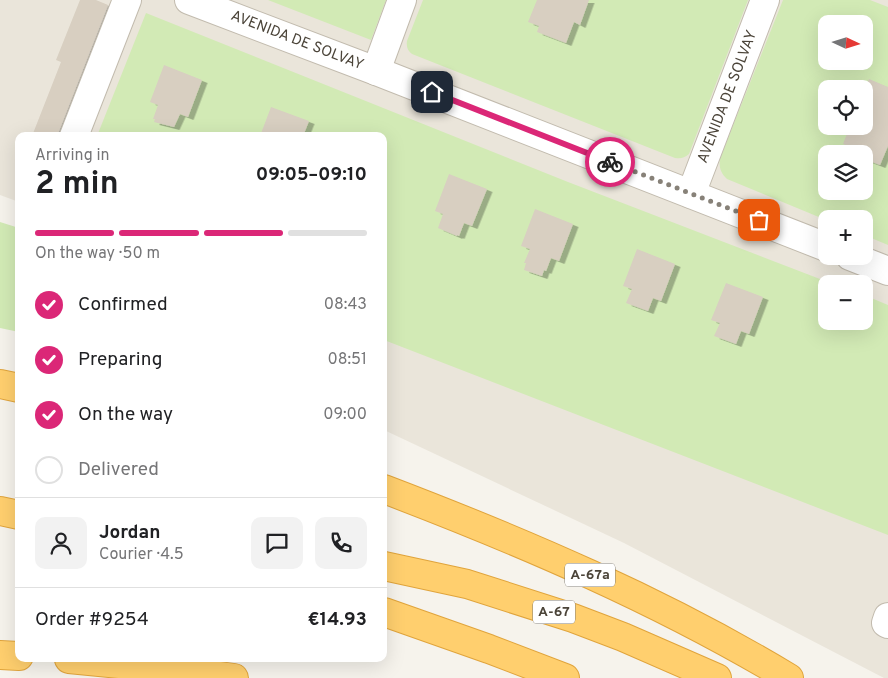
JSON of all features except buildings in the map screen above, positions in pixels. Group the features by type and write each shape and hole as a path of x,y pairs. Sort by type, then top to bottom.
{"highway":[{"path":"0,384 15,387"},
{"name":"A-67a","path":"387,489 450,514 628,592 713,635 789,678"},
{"path":"0,511 15,516"},
{"path":"0,518 15,517"},
{"name":"A-67","path":"387,567 467,584 573,618 623,637 717,678"},
{"path":"387,613 559,676"},
{"path":"0,655 15,656"},
{"path":"99,662 234,678"}],"street":[{"path":"76,132 127,0"},
{"name":"AVENIDA DE SOLVAY","path":"189,0 818,244"},
{"name":"AVENIDA DE SOLVAY","path":"376,71 402,0"},
{"name":"AVENIDA DE SOLVAY","path":"691,194 765,0"},
{"path":"873,265 888,271"},
{"path":"888,617 886,623 888,624"}],"shaded area":[{"path":"0,0 888,0 888,678 884,678 624,543 387,431 387,132 15,132 15,201 0,195"}],"green space":[{"path":"268,0 386,0 371,40"},
{"path":"423,0 748,0 689,154 684,157 675,158 412,54 409,52 407,41"},
{"path":"783,0 870,0 888,7 888,245 873,239 873,210 818,210 818,217 727,179 720,169 720,158"},
{"path":"146,13 568,182 818,278 818,330 873,330 873,299 888,305 888,535 387,341 387,132 99,132"},
{"path":"0,222 15,227 15,331 0,328"}],"way so far":[{"path":"610,162 759,220"}],"route":[{"path":"432,92 610,162"}]}
